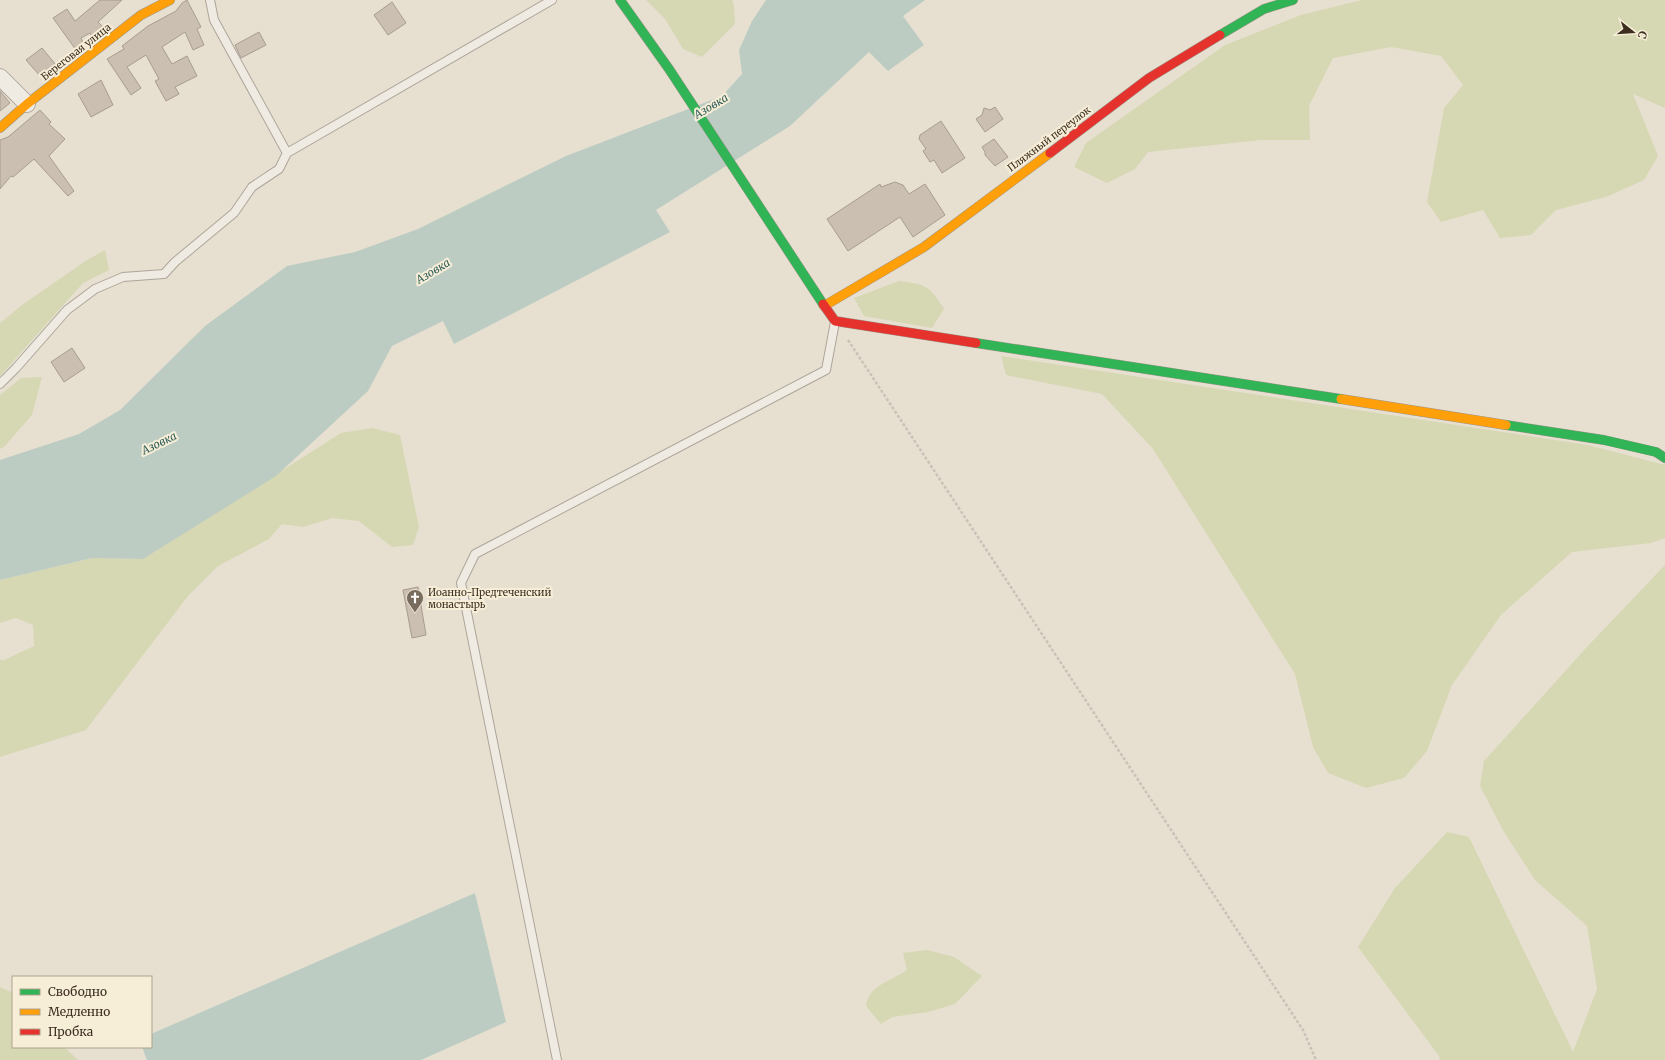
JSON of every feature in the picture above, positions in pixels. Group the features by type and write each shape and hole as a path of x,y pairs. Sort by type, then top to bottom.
{"street":[{"name":"Береговая улица","path":"0,128 27,104 141,15 170,0"},
{"path":"620,0 669,69 835,321 1604,440 1656,452 1665,458"},
{"name":"Пляжный переулок","path":"824,306 924,247 1149,78 1264,9 1293,0"},
{"path":"0,77 27,104"}],"lane":[{"path":"210,0 214,20 288,153"},
{"path":"0,384 67,310 95,289 123,277 164,274 175,262 234,213 252,187 279,169 288,153 552,0"},
{"path":"556,1060 461,583 475,554 826,370 835,321"}],"path":[{"path":"835,321 1303,1030 1316,1060"}],"green space":[{"path":"646,0 732,0 734,5 735,24 702,57 683,49 665,19"},
{"path":"1362,0 1665,0 1665,108 1633,94 1658,156 1644,180 1606,197 1556,210 1531,235 1500,238 1483,210 1441,222 1427,202 1444,108 1463,85 1441,56 1391,47 1333,58 1309,106 1310,140 1261,140 1148,152 1135,169 1107,183 1074,167 1086,143 1225,45 1301,15"},
{"path":"105,250 109,270 83,283 0,376 0,323 22,305 87,260"},
{"path":"899,281 921,285 935,295 944,309 932,328 864,316 854,298"},
{"path":"1001,356 1588,445 1665,465 1665,538 1651,543 1572,552 1501,615 1452,685 1427,751 1404,778 1366,788 1328,773 1313,747 1295,674 1153,449 1102,394 1006,375"},
{"path":"42,377 32,415 4,447 0,449 0,395 21,378"},
{"path":"372,428 400,435 419,527 413,545 392,547 359,521 332,518 303,527 282,524 269,539 218,566 188,596 86,730 0,757 0,660 4,660 34,646 33,625 16,618 0,623 0,580 92,558 143,559 341,433"},
{"path":"1665,565 1665,1060 1440,1060 1439,1056 1358,947 1395,888 1447,832 1469,837 1573,1052 1597,989 1587,926 1535,880 1504,832 1480,786 1484,761 1586,648"},
{"path":"927,950 954,957 982,976 955,1004 928,1012 892,1017 881,1024 866,1006 871,993 882,984 907,970 903,953"},
{"path":"0,987 12,993 12,1048 65,1048 78,1060 0,1060"}],"water":[{"name":"Азовка","path":"766,0 925,0 903,16 924,45 888,71 869,52 790,126 656,210 670,232 454,344 443,321 392,346 368,391 276,476 143,559 92,558 0,580 0,460 79,434 120,410 205,326 287,266 355,252 418,229 566,156 722,96 742,74 739,50 752,21"},
{"path":"475,893 506,1022 421,1060 147,1060 142,1048 152,1048 152,1034"}],"building":[{"path":"100,0 122,0 98,22 104,28 92,37 90,33 81,38 84,44 76,50 53,18 67,9 75,21"},
{"path":"187,0 201,27 197,29 204,45 193,50 185,32 162,47 172,64 187,56 197,76 175,87 179,94 166,101 155,81 159,79 146,55 127,67 141,88 131,95 107,59 124,49 122,46 148,26 176,11 182,3"},
{"path":"392,2 406,23 388,35 374,15"},
{"path":"259,32 266,45 241,58 235,45"},
{"path":"42,48 56,65 41,77 26,60"},
{"path":"101,80 113,105 91,117 78,94"},
{"path":"0,91 10,103 0,111"},
{"path":"995,107 1003,119 985,132 976,119 982,115 984,108 990,110"},
{"path":"40,110 51,122 49,124 65,139 49,156 74,191 68,196 34,159 13,177 11,176 0,189 0,140 8,137"},
{"path":"941,121 965,158 942,173 934,160 930,162 923,151 926,149 919,139 920,135"},
{"path":"994,139 1008,157 995,166 985,155 982,147"},
{"path":"895,182 903,185 909,194 925,184 945,215 913,237 900,217 848,251 827,219 880,184 881,187"},
{"path":"72,348 85,368 64,382 51,362"},
{"name":"Иоанно-Предтеченский монастырь","path":"418,587 426,635 412,638 403,590"}],"traffic: fast":[{"path":"620,0 669,69 823,304"},
{"path":"1220,35 1264,9 1293,0"},
{"path":"976,343 1341,399"},
{"path":"1506,425 1604,440 1656,452 1665,458"}],"traffic: slow":[{"path":"0,128 27,104 141,15 170,0"},
{"path":"824,306 924,247 1050,153"},
{"path":"1341,399 1506,425"}],"traffic: jam":[{"path":"1050,153 1149,78 1220,35"},
{"path":"823,304 835,321 976,343"}],"place":[{"name":"Иоанно-Предтеченский монастырь","path":"415,613"}]}
